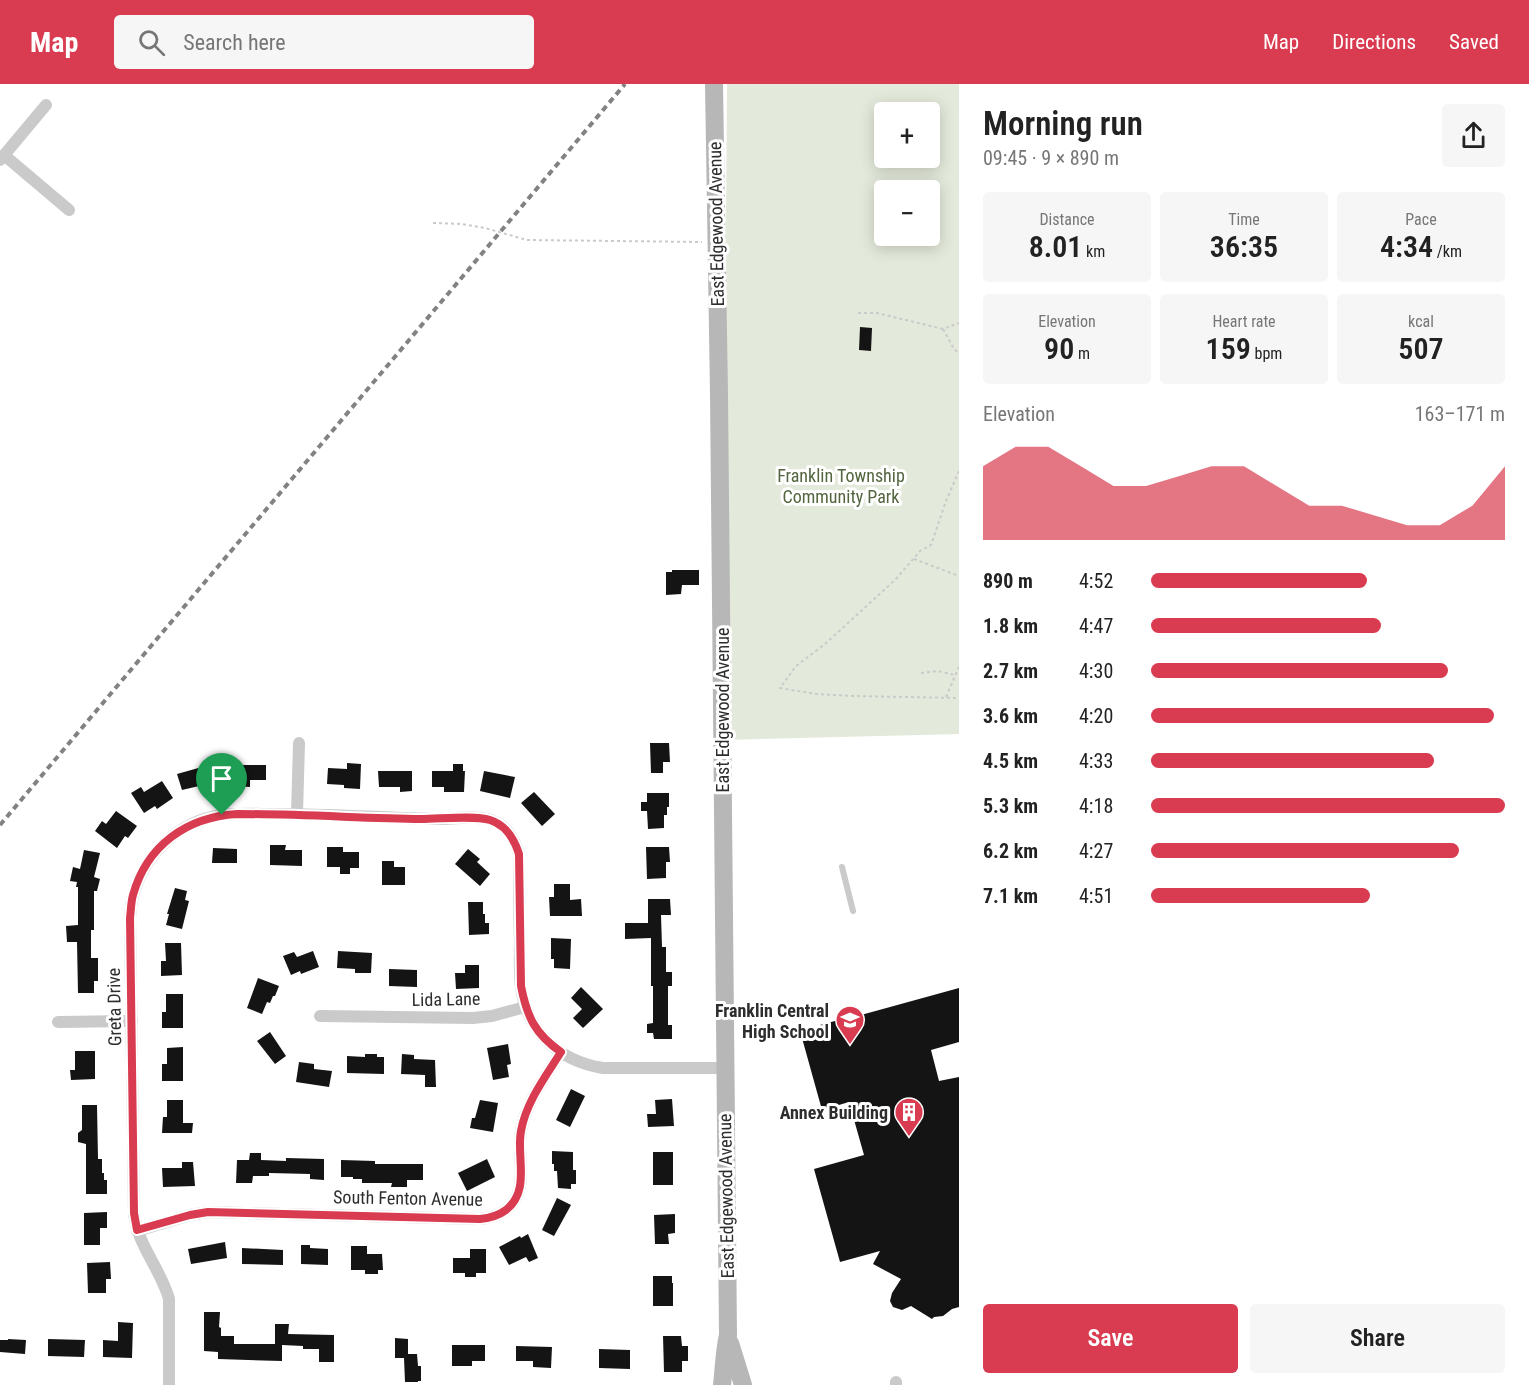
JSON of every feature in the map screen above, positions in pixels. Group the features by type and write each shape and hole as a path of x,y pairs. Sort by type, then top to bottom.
{"main road":[{"name":"East Edgewood Avenue","path":"714,84 728,1335"},
{"path":"722,1385 728,1335"},
{"path":"728,1335 743,1385"}],"street":[{"path":"46,105 2,158 69,210"},
{"path":"297,814 299,743"},
{"name":"Greta Drive","path":"169,1385 169,1299 166,1286 137,1230 134,1213 130,918 133,896 140,876 151,858 165,842 186,827 206,819 237,814 422,819 478,818 503,826 513,838 519,854 521,986 525,1007"},
{"path":"525,1007 548,1042 580,1063 603,1068 725,1068"},
{"name":"Lida Lane","path":"320,1016 473,1018 492,1016 525,1007"},
{"path":"58,1022 132,1021"},
{"name":"South Fenton Avenue","path":"137,1230 208,1212 480,1219 496,1216 509,1207 516,1198 521,1178 521,1131 530,1104 561,1052"}],"lane":[{"path":"842,867 853,911"}],"path":[{"path":"433,223 485,228 527,240 717,242"},
{"path":"858,313 876,313 943,329 959,323"},
{"path":"943,329 954,349 959,353"},
{"path":"959,471 931,545 920,551 895,580 825,644 796,666 780,688 816,694 959,698"},
{"path":"913,559 959,576"},
{"path":"946,697 959,667"},
{"path":"921,674 938,671 955,675"}],"green space":[{"name":"Franklin Township Community Park","path":"727,84 959,84 959,734 722,740"}],"building":[{"path":"860,327 872,328 871,351 859,350"},
{"path":"672,570 699,570 699,585 682,585 681,594 666,595 666,572 672,572"},
{"path":"650,743 669,743 670,762 663,762 663,773 651,773"},
{"path":"347,763 361,764 360,789 327,784 328,768 347,769"},
{"path":"453,764 463,764 464,792 444,792 444,787 432,787 432,771 453,771"},
{"path":"209,765 215,785 200,790 199,786 182,790 177,774"},
{"path":"236,765 266,765 266,780 250,780 250,787 235,786"},
{"path":"378,771 412,771 412,791 400,792 400,787 379,787"},
{"path":"484,771 515,777 510,798 480,791"},
{"path":"162,781 173,798 157,809 155,806 144,813 131,793 141,787 144,792"},
{"path":"534,792 555,814 542,826 521,803"},
{"path":"647,793 669,793 669,807 667,807 667,815 664,815 664,828 648,829 647,811 641,811 641,802 647,802"},
{"path":"116,811 137,826 128,838 125,836 117,848 95,831 102,821 106,824"},
{"path":"270,845 286,845 285,850 302,850 302,866 270,865"},
{"path":"327,847 343,847 343,852 359,852 359,868 350,868 350,874 340,874 340,867 327,867"},
{"path":"646,847 669,847 670,862 666,862 666,878 647,879"},
{"path":"213,848 237,849 237,863 212,863"},
{"path":"468,849 480,859 477,862 490,874 480,886 455,864"},
{"path":"84,850 100,853 94,877 100,879 97,891 94,891 94,930 91,930 91,958 98,958 98,981 94,981 94,993 78,993 77,942 67,942 66,926 78,925 78,887 76,887 77,882 70,881 73,867 80,869"},
{"path":"382,861 394,861 394,867 405,867 405,885 382,885"},
{"path":"554,884 570,884 570,900 581,899 582,916 550,916 549,897 554,897"},
{"path":"175,888 187,891 185,900 189,901 182,929 166,925"},
{"path":"648,899 670,899 671,915 661,915 662,947 666,947 666,972 672,972 672,986 668,986 668,1025 672,1025 672,1039 654,1039 653,1033 647,1033 647,1024 653,1023 651,938 625,939 625,923 648,923"},
{"path":"468,902 483,902 483,914 485,914 485,923 489,923 489,934 469,935"},
{"path":"551,938 571,939 570,969 554,968 554,959 551,959"},
{"path":"165,943 181,943 182,975 161,976 161,961 166,961"},
{"path":"313,951 319,967 291,975 283,956 294,952 297,957"},
{"path":"338,951 372,953 371,973 355,973 355,969 337,968"},
{"path":"465,965 479,965 479,988 456,989 455,973 465,973"},
{"path":"389,969 417,970 417,987 389,986"},
{"path":"258,978 279,986 270,1003 267,1002 262,1014 247,1008"},
{"path":"581,987 603,1009 583,1028 573,1018 582,1009 571,998"},
{"name":"Annex Building","path":"959,988 959,1042 931,1050 939,1081 959,1077 959,1307 932,1319 911,1306 902,1310 893,1307 890,1301 892,1293 901,1279 873,1264 880,1251 840,1262 814,1169 864,1155 849,1102 822,1110 802,1038 822,1032 820,1025"},
{"path":"166,994 183,994 183,1028 162,1028 162,1012 166,1012"},
{"path":"270,1032 286,1056 275,1064 257,1041"},
{"path":"508,1044 511,1064 507,1065 509,1077 493,1080 487,1048"},
{"path":"183,1047 183,1081 162,1081 162,1064 167,1064 167,1048"},
{"path":"75,1051 95,1051 95,1079 71,1080 70,1070 75,1070"},
{"path":"365,1054 377,1054 377,1057 384,1057 384,1074 347,1073 347,1056 365,1057"},
{"path":"402,1054 414,1055 414,1059 435,1060 436,1087 425,1087 425,1075 401,1074"},
{"path":"299,1062 314,1064 314,1069 332,1071 329,1087 296,1082"},
{"path":"571,1089 585,1096 570,1127 556,1120"},
{"path":"672,1099 674,1126 648,1127 647,1114 656,1114 655,1100"},
{"path":"167,1100 183,1100 183,1123 193,1123 192,1133 162,1133 163,1117 167,1117"},
{"path":"480,1100 498,1103 493,1132 470,1128"},
{"path":"82,1105 97,1105 98,1159 102,1159 102,1173 104,1173 104,1180 107,1180 107,1194 86,1194 86,1144 78,1142 78,1133 82,1130"},
{"path":"552,1151 573,1152 576,1184 571,1184 571,1189 558,1188 557,1171 554,1171 554,1164 552,1164"},
{"path":"653,1152 673,1152 673,1185 653,1185"},
{"path":"250,1153 261,1153 261,1160 324,1159 324,1180 310,1179 310,1174 269,1173 269,1176 253,1176 252,1183 236,1183 237,1160 249,1160"},
{"path":"487,1159 495,1177 467,1191 458,1173"},
{"path":"341,1160 375,1161 375,1164 423,1164 423,1180 407,1180 407,1187 391,1187 392,1183 362,1183 362,1179 341,1177"},
{"path":"182,1162 193,1162 195,1186 163,1187 162,1168 182,1168"},
{"path":"557,1198 571,1205 554,1236 542,1230"},
{"path":"107,1212 107,1228 100,1228 100,1245 84,1245 84,1213"},
{"path":"675,1214 675,1233 668,1234 669,1244 655,1244 654,1215"},
{"path":"528,1234 538,1258 529,1262 526,1257 509,1265 499,1247"},
{"path":"225,1242 227,1258 191,1264 188,1249"},
{"path":"301,1245 328,1249 328,1265 301,1264"},
{"path":"351,1246 367,1246 367,1254 382,1254 383,1270 378,1270 378,1274 365,1274 365,1270 351,1270"},
{"path":"242,1248 283,1250 283,1265 242,1264"},
{"path":"470,1249 486,1249 486,1273 476,1273 476,1277 465,1277 465,1273 453,1273 453,1258 470,1258"},
{"path":"110,1262 111,1279 106,1279 106,1293 88,1293 87,1263"},
{"path":"653,1276 672,1276 673,1306 653,1306"},
{"path":"204,1312 220,1312 221,1336 234,1336 234,1344 275,1344 275,1324 289,1324 288,1334 334,1335 334,1362 319,1362 319,1349 282,1345 282,1361 218,1359 218,1352 204,1351"},
{"path":"118,1322 133,1323 132,1358 103,1357 103,1340 118,1341"},
{"path":"663,1336 681,1336 682,1346 688,1346 688,1361 682,1361 682,1372 664,1372"},
{"path":"395,1338 408,1339 408,1354 417,1354 418,1366 421,1366 421,1381 405,1382 404,1358 395,1358"},
{"path":"48,1339 85,1340 84,1357 48,1356"},
{"path":"0,1340 26,1340 25,1354 0,1352"},
{"path":"452,1345 485,1345 485,1361 472,1361 472,1366 452,1366"},
{"path":"516,1346 552,1347 551,1368 533,1367 533,1361 516,1361"},
{"path":"599,1349 630,1350 630,1369 599,1368"}],"railway":[{"path":"0,825 625,84"}],"place":[{"name":"Franklin Central High School","path":"850,1046"},
{"name":"Annex Building","path":"909,1138"}],"route":[{"path":"297,814 422,819 478,818 494,821 503,826 513,838 519,854 521,986 525,1007 538,1030 561,1052 530,1104 521,1131 520,1189 516,1198 505,1210 496,1216 480,1219 208,1212 137,1230 134,1213 130,918 133,896 148,862 165,842 196,822 222,815 297,814"}]}
